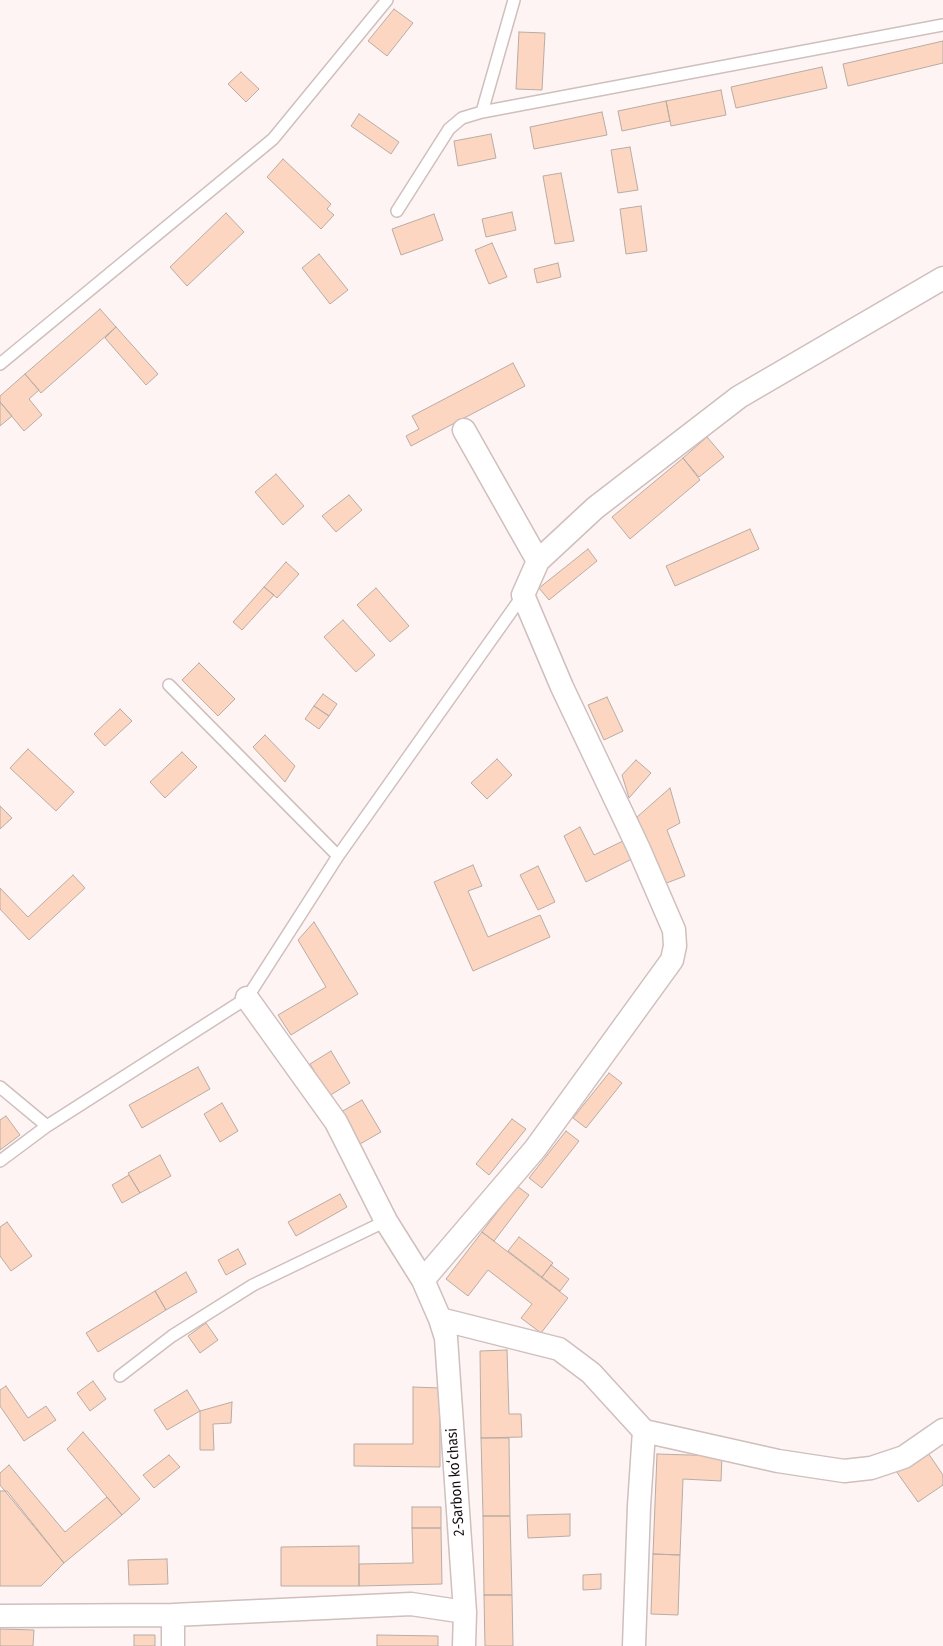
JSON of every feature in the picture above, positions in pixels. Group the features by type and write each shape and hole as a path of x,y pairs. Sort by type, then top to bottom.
{"street":[{"path":"423,1280 535,1149 672,960 675,946 674,930 638,847 562,686 523,595 538,561 595,508 738,396 943,278"},
{"path":"464,430 538,561"},
{"name":"2-Sarbon koʻchasi","path":"246,998 336,1122 386,1221 423,1280 440,1319 446,1338 465,1612 464,1646"},
{"path":"440,1319 559,1349 591,1373 644,1431 778,1461 844,1471 872,1468 904,1457 943,1430"},
{"path":"634,1646 639,1506 644,1431"},
{"path":"0,1616 172,1615 411,1604 465,1612"},
{"path":"172,1615 172,1646"}],"lane":[{"path":"0,364 273,139 387,0"},
{"path":"482,112 514,0"},
{"path":"397,211 449,129 462,118 482,112 943,25"},
{"path":"0,1161 47,1126 246,998 338,856 523,595"},
{"path":"169,685 338,856"},
{"path":"0,1088 47,1126"},
{"path":"120,1376 172,1336 253,1285 386,1221"}],"building":[{"path":"394,9 413,23 387,56 368,41"},
{"path":"519,32 545,33 542,90 516,89"},
{"path":"943,41 943,63 848,86 843,64"},
{"path":"822,67 827,88 736,108 731,87"},
{"path":"241,72 259,89 246,102 228,84"},
{"path":"721,90 726,115 671,126 666,101"},
{"path":"666,101 670,121 622,131 618,111"},
{"path":"602,112 607,135 534,149 530,127"},
{"path":"359,114 399,142 391,154 351,126"},
{"path":"491,134 496,158 458,166 454,141"},
{"path":"630,147 638,190 618,193 611,150"},
{"path":"283,159 331,204 327,209 334,215 321,229 267,177"},
{"path":"561,173 574,241 555,244 543,176"},
{"path":"641,206 647,251 626,254 620,209"},
{"path":"512,212 516,230 486,237 482,219"},
{"path":"226,213 244,232 187,286 170,267"},
{"path":"434,214 443,240 401,255 392,229"},
{"path":"492,243 507,277 489,284 475,250"},
{"path":"319,254 348,290 330,304 302,268"},
{"path":"558,263 561,277 537,283 534,269"},
{"path":"100,309 116,327 41,393 25,374"},
{"path":"116,327 158,374 146,385 105,338"},
{"path":"513,363 525,386 411,446 406,436 419,429 412,416"},
{"path":"25,374 39,390 29,399 42,415 24,431 0,402 0,396"},
{"path":"0,402 12,416 0,426"},
{"path":"707,437 724,457 699,477 683,458"},
{"path":"683,458 700,480 630,539 612,517"},
{"path":"276,474 304,506 283,525 255,492"},
{"path":"349,495 362,510 336,532 322,516"},
{"path":"750,529 759,549 675,586 666,566"},
{"path":"588,549 597,561 549,600 539,588"},
{"path":"286,562 299,574 277,598 264,587"},
{"path":"264,587 274,595 242,630 233,622"},
{"path":"376,588 409,626 390,642 357,605"},
{"path":"343,620 375,655 356,672 324,637"},
{"path":"199,663 235,699 218,716 182,680"},
{"path":"323,694 337,704 329,716 314,706"},
{"path":"607,697 623,731 604,740 588,705"},
{"path":"314,706 329,716 319,729 305,719"},
{"path":"120,709 132,721 105,746 94,734"},
{"path":"265,735 295,766 285,782 253,747"},
{"path":"28,749 74,792 56,811 10,768"},
{"path":"182,752 197,767 165,798 150,782"},
{"path":"497,759 512,775 487,799 471,783"},
{"path":"636,760 651,773 629,798 622,775"},
{"path":"670,788 680,823 667,830 685,876 664,884 637,817"},
{"path":"0,806 12,818 0,829"},
{"path":"580,827 594,855 625,840 634,858 586,882 564,836"},
{"path":"473,865 482,886 468,891 488,937 540,915 550,937 473,971 434,882"},
{"path":"538,866 555,902 538,910 520,875"},
{"path":"73,875 85,888 29,940 0,909 0,888 28,917"},
{"path":"314,922 358,994 291,1035 278,1015 326,987 298,940"},
{"path":"331,1051 350,1083 329,1096 310,1064"},
{"path":"198,1067 210,1089 142,1128 129,1105"},
{"path":"609,1073 622,1083 586,1128 573,1118"},
{"path":"362,1100 381,1132 360,1144 341,1112"},
{"path":"222,1103 238,1131 220,1142 204,1114"},
{"path":"6,1116 20,1135 0,1150 0,1120"},
{"path":"512,1119 526,1129 489,1175 476,1164"},
{"path":"566,1131 579,1141 542,1188 529,1178"},
{"path":"160,1155 171,1176 140,1193 128,1173"},
{"path":"129,1175 140,1193 122,1203 112,1185"},
{"path":"517,1186 529,1195 494,1241 482,1232"},
{"path":"340,1194 347,1207 296,1236 288,1222"},
{"path":"7,1222 32,1256 11,1271 0,1256 0,1227"},
{"path":"482,1232 568,1298 541,1333 521,1318 532,1304 488,1270 468,1296 446,1279"},
{"path":"519,1237 553,1263 542,1277 508,1251"},
{"path":"238,1249 246,1264 226,1275 218,1260"},
{"path":"551,1265 569,1279 560,1291 542,1277"},
{"path":"186,1272 197,1292 166,1310 155,1291"},
{"path":"155,1291 166,1310 98,1352 86,1333"},
{"path":"206,1323 218,1340 200,1353 188,1336"},
{"path":"507,1350 509,1414 521,1414 522,1437 481,1438 480,1351"},
{"path":"93,1381 106,1399 90,1411 77,1393"},
{"path":"6,1386 28,1418 46,1406 56,1420 24,1441 0,1406 0,1390"},
{"path":"413,1387 440,1388 440,1467 354,1466 354,1444 413,1444"},
{"path":"187,1390 200,1411 167,1430 154,1410"},
{"path":"232,1402 231,1423 213,1424 214,1450 200,1450 200,1411"},
{"path":"83,1432 140,1499 122,1515 67,1449"},
{"path":"481,1438 509,1438 510,1516 483,1516"},
{"path":"926,1450 943,1475 943,1485 918,1502 896,1471"},
{"path":"657,1454 722,1456 721,1481 683,1479 680,1555 653,1554"},
{"path":"169,1455 180,1467 154,1488 143,1475"},
{"path":"9,1465 65,1532 107,1497 122,1515 64,1563 0,1485 0,1473"},
{"path":"0,1491 7,1491 64,1563 41,1586 0,1586"},
{"path":"412,1507 441,1507 441,1528 412,1528"},
{"path":"570,1514 570,1536 528,1538 527,1515"},
{"path":"483,1516 510,1516 512,1595 484,1595"},
{"path":"412,1528 441,1528 442,1584 359,1586 359,1564 413,1563"},
{"path":"359,1546 359,1586 281,1586 281,1547"},
{"path":"653,1554 680,1555 678,1615 651,1614"},
{"path":"167,1559 168,1584 129,1585 128,1560"},
{"path":"601,1574 601,1589 583,1590 583,1575"},
{"path":"484,1595 512,1595 513,1646 485,1646"},
{"path":"0,1629 34,1630 33,1646 0,1646"},
{"path":"134,1635 155,1635 155,1646 134,1646"},
{"path":"377,1635 438,1636 438,1646 377,1646"}]}
